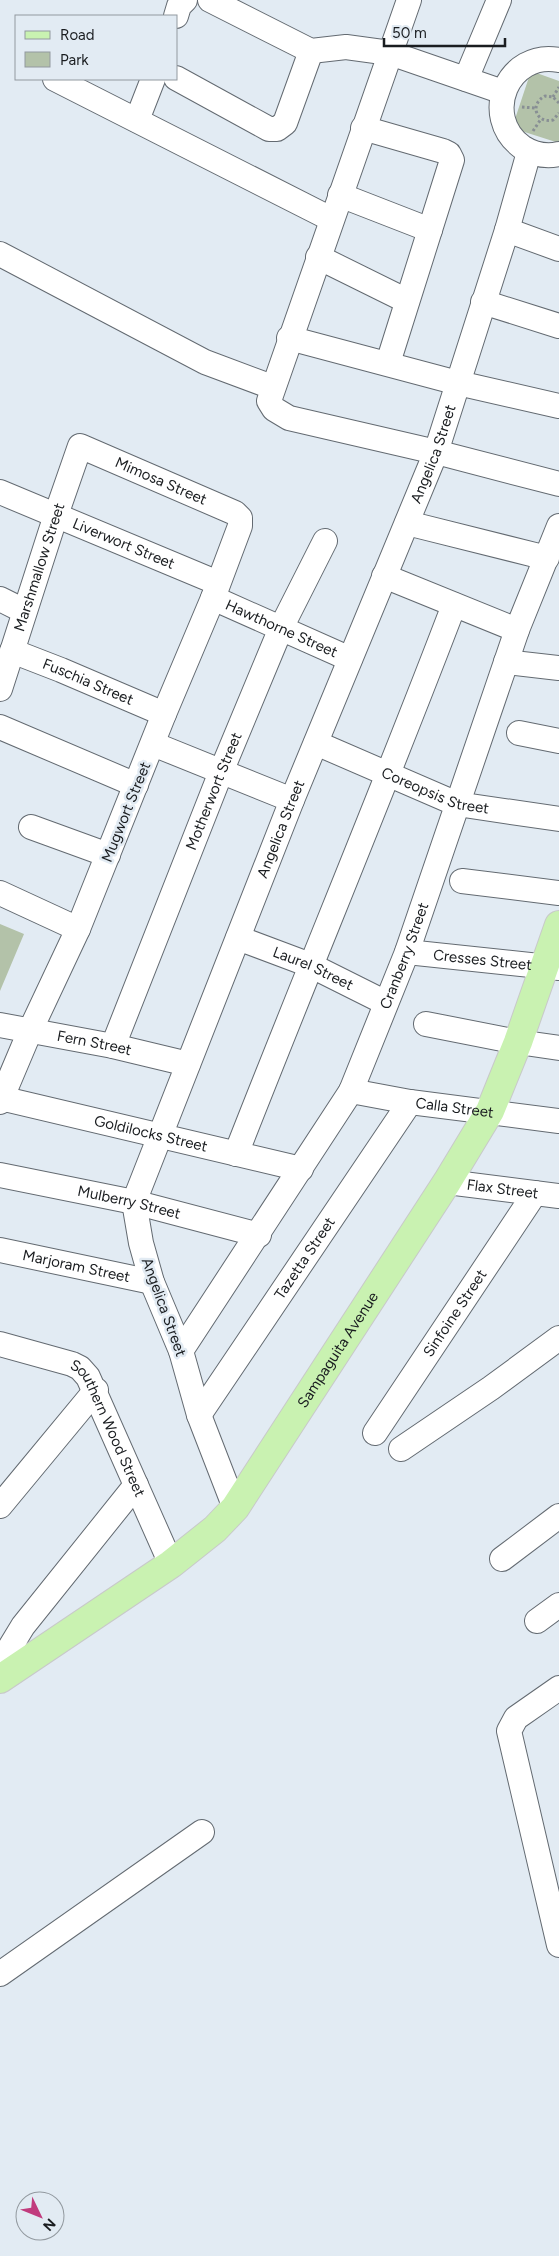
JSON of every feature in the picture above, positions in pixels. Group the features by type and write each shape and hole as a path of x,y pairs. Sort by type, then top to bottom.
{"main road":[{"name":"Sampaguita Avenue","path":"8,1662 171,1564 215,1529 235,1508 447,1182 490,1111 551,967 559,925"}],"street":[{"path":"176,15 179,6 185,0"},
{"path":"210,0 311,51 346,47 390,53 503,92"},
{"path":"409,0 272,387 270,405 280,414 289,418 436,452 559,484"},
{"path":"466,79 499,0"},
{"path":"178,79 269,130 277,130 284,123 311,51"},
{"path":"559,60 537,60 524,66 513,75 503,92 502,116 506,129 515,141 529,152 559,154"},
{"path":"57,80 331,219"},
{"path":"137,120 153,80"},
{"path":"363,128 449,154 452,160 388,363"},
{"name":"Angelica Street","path":"235,1508 199,1415 181,1351 152,1282 141,1243 134,1202 292,800 436,452 529,152"},
{"path":"340,195 430,230"},
{"path":"506,230 559,249"},
{"path":"0,254 205,362 272,387"},
{"path":"318,257 407,301"},
{"path":"483,302 559,326"},
{"path":"289,338 458,383 559,406"},
{"name":"Marshmallow Street","path":"0,689 24,611 80,446"},
{"name":"Mimosa Street","path":"80,446 235,512 240,518"},
{"name":"Liverwort Street","path":"0,492 56,515 216,590"},
{"name":"Mugwort Street","path":"0,1100 78,928 216,590 240,526 240,518"},
{"path":"407,523 547,558"},
{"name":"Cranberry Street","path":"181,1351 259,1235 351,1091 407,952 517,630 559,526"},
{"name":"Motherwort Street","path":"113,1046 221,772 281,628 325,541"},
{"path":"384,576 517,630"},
{"name":"Hawthorne Street","path":"216,590 281,628 350,659"},
{"path":"0,600 24,611"},
{"path":"236,1154 310,965 390,774 454,605"},
{"name":"Fuschia Street","path":"12,651 164,714"},
{"path":"506,662 559,668"},
{"path":"0,727 136,785"},
{"path":"518,733 559,741"},
{"name":"Coreopsis Street","path":"316,743 457,804 559,818"},
{"path":"153,744 292,800"},
{"path":"31,827 108,855"},
{"path":"462,881 559,893"},
{"path":"0,893 78,928"},
{"name":"Laurel Street","path":"238,938 310,965 386,1003"},
{"name":"Cresses Street","path":"407,952 551,967"},
{"path":"426,1024 559,1048"},
{"name":"Fern Street","path":"0,1025 113,1046 188,1064"},
{"name":"Calla Street","path":"351,1091 410,1102 559,1121"},
{"name":"Goldilocks Street","path":"0,1100 301,1168"},
{"name":"Tazetta Street","path":"199,1415 410,1102"},
{"name":"Mulberry Street","path":"0,1175 134,1202 259,1235"},
{"name":"Flax Street","path":"447,1182 559,1196"},
{"name":"Sinfoine Street","path":"375,1433 535,1193"},
{"name":"Marjoram Street","path":"0,1250 152,1282"},
{"path":"401,1448 491,1388 559,1338"},
{"name":"Southern Wood Street","path":"3,1349 80,1368 96,1390 171,1564"},
{"path":"0,1506 96,1390"},
{"path":"8,1662 23,1626 136,1485"},
{"path":"502,1559 559,1516"},
{"path":"537,1621 559,1606"},
{"path":"559,1688 516,1718 509,1731 559,1945"},
{"path":"0,1974 202,1832"}],"path":[{"path":"553,97 559,87"},
{"path":"559,103 553,97 545,96 541,98 536,108 536,114 541,119 552,120 559,114"},
{"path":"522,112 522,107 536,108"},
{"path":"527,127 533,131 541,119"}],"green space":[{"path":"531,71 559,81 559,143 512,128"},
{"path":"0,924 24,934 0,991"}]}
